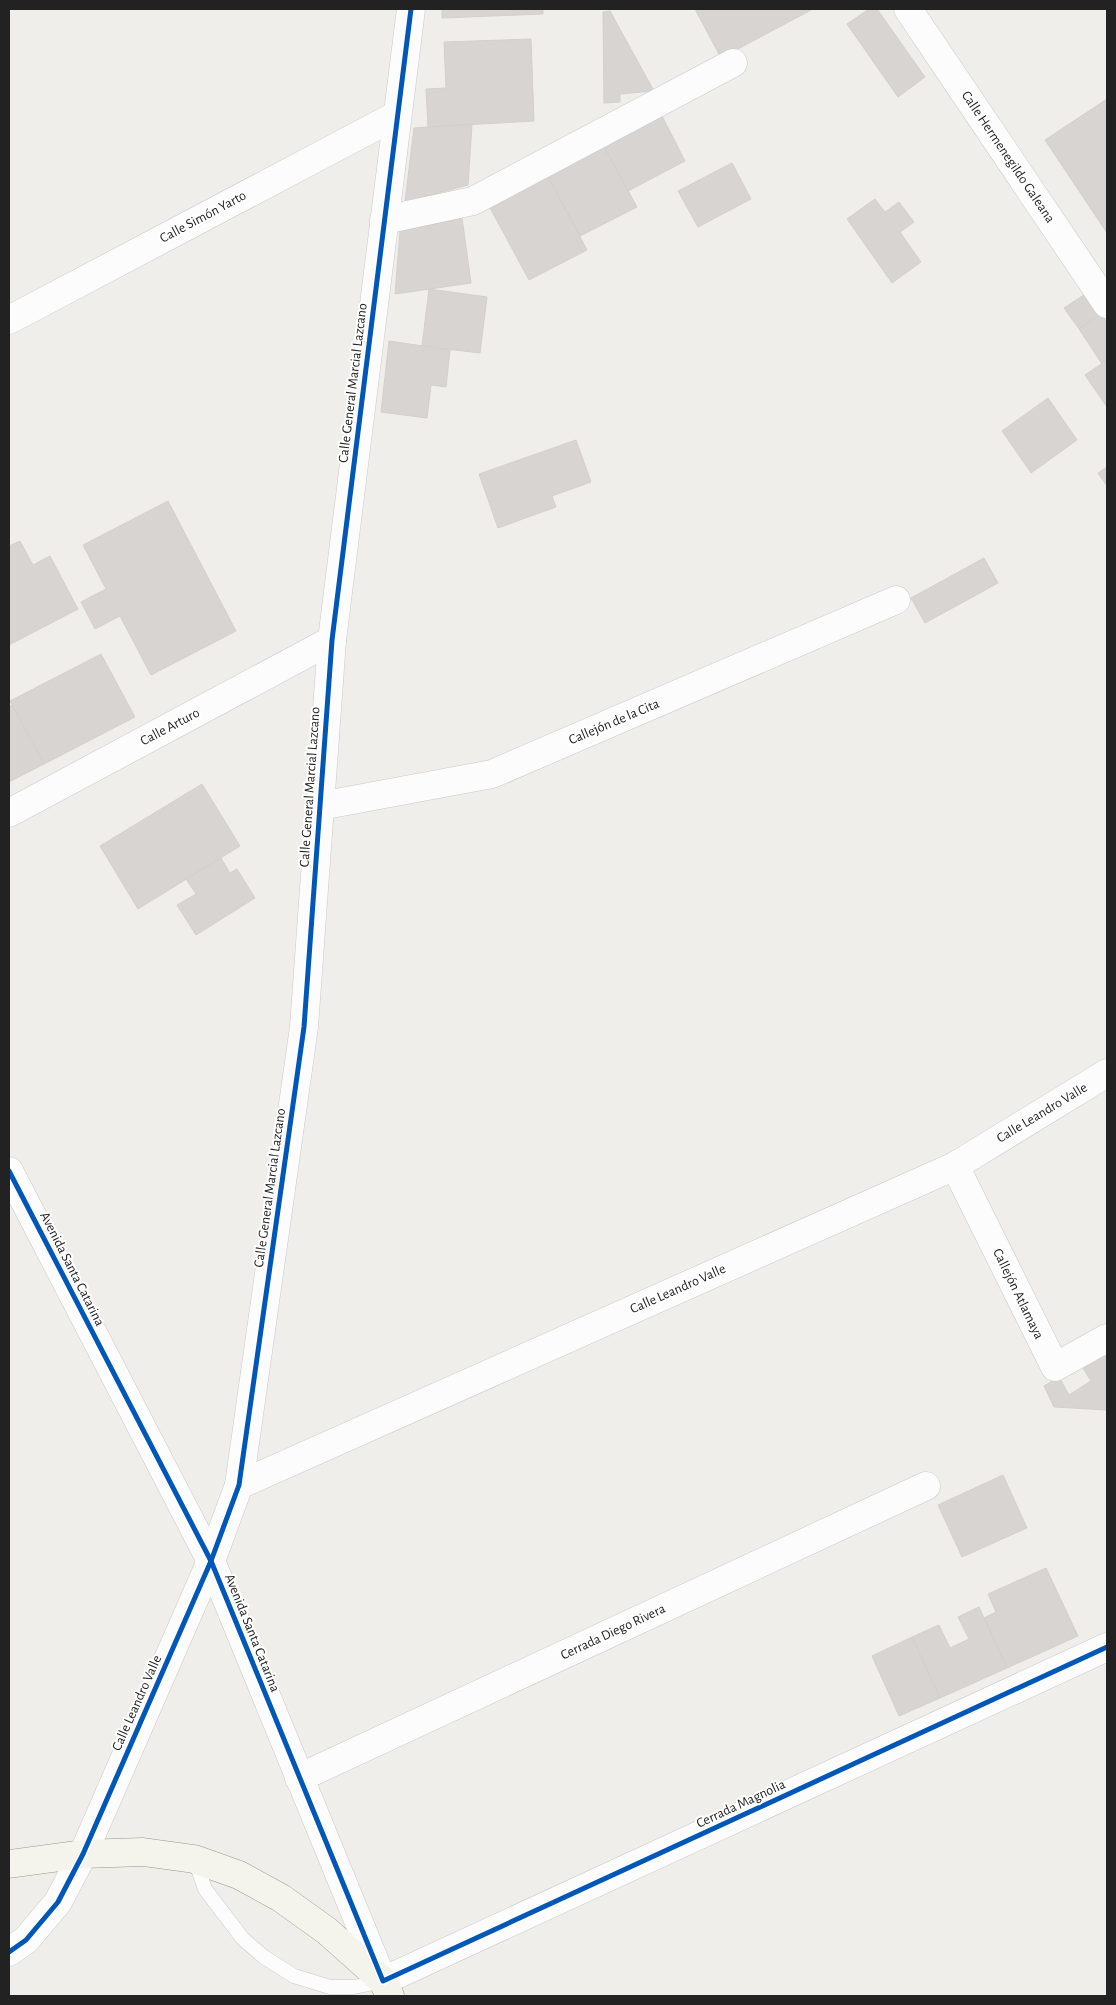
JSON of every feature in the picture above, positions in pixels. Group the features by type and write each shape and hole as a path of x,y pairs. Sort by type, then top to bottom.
{"main road":[{"path":"9,1864 83,1854 143,1852 194,1859 239,1875 281,1898 327,1931 386,1989"}],"street":[{"name":"Calle General Marcial Lazcano","path":"211,1561 239,1485 304,1027 332,640 411,9"},
{"name":"Calle Hermenegildo Galeana","path":"908,9 1107,304"},
{"path":"384,220 473,201 733,63"},
{"name":"Calle Simón Yarto","path":"9,320 397,115"},
{"name":"Callejón de la Cita","path":"320,806 492,774 896,600"},
{"name":"Calle Arturo","path":"9,813 332,640"},
{"name":"Calle Leandro Valle","path":"239,1485 954,1166 1107,1073"},
{"name":"Callejón Atlamaya","path":"954,1166 1054,1367 1107,1338"},
{"name":"Avenida Santa Catarina","path":"9,1171 211,1561 386,1989"},
{"name":"Cerrada Diego Rivera","path":"299,1778 926,1486"},
{"name":"Calle Leandro Valle","path":"9,1952 26,1940 58,1902 83,1854 211,1561"},
{"name":"Cerrada Magnolia","path":"386,1989 1107,1647"}],"lane":[{"path":"194,1859 209,1895 243,1939 264,1957 294,1976 330,1987 386,1989"}],"building":[{"path":"442,9 543,9 543,14 442,18"},
{"path":"695,9 813,9 721,58"},
{"path":"869,9 877,9 925,77 898,97 847,24"},
{"path":"610,11 654,91 620,94 620,102 604,103 603,12"},
{"path":"531,39 534,121 428,127 426,89 446,88 444,42"},
{"path":"1107,99 1107,233 1045,140"},
{"path":"661,114 685,161 628,191 603,145"},
{"path":"472,124 468,185 405,202 414,128"},
{"path":"603,145 637,207 580,236 547,175"},
{"path":"732,163 751,199 698,227 678,191"},
{"path":"547,175 587,250 529,280 489,206"},
{"path":"875,199 885,212 899,202 914,222 900,232 921,262 892,283 847,219"},
{"path":"462,218 471,283 395,294 400,231"},
{"path":"429,289 487,297 480,353 422,346"},
{"path":"1087,293 1101,314 1079,329 1064,308"},
{"path":"1101,314 1107,323 1107,360 1102,364 1079,329"},
{"path":"389,341 450,350 446,387 431,385 427,418 381,412"},
{"path":"1107,360 1107,407 1085,375"},
{"path":"1048,398 1077,440 1031,473 1002,431"},
{"path":"576,440 591,482 552,496 556,507 498,528 479,474"},
{"path":"1107,467 1107,486 1098,473"},
{"path":"168,501 236,631 151,675 120,616 95,629 81,602 106,589 83,545"},
{"path":"20,541 33,565 50,556 78,609 9,645 9,546"},
{"path":"984,558 998,583 925,623 911,598"},
{"path":"101,654 135,717 44,764 10,701"},
{"path":"12,705 44,764 9,782 9,707"},
{"path":"202,784 240,846 138,909 100,846"},
{"path":"221,858 230,873 237,869 255,898 196,935 177,905 196,894 186,879"},
{"path":"1107,1346 1107,1410 1054,1407 1044,1386 1059,1377 1069,1395 1091,1381 1080,1363"},
{"path":"1003,1475 1027,1528 962,1557 938,1505"},
{"path":"1046,1568 1078,1636 1007,1668 984,1618 996,1612 988,1594"},
{"path":"979,1607 1007,1668 940,1698 912,1637 939,1625 950,1648 969,1639 958,1617"},
{"path":"912,1637 940,1698 899,1716 872,1656"}],"cycle path":[{"path":"9,1952 26,1940 58,1902 83,1854 211,1561 239,1485 304,1027 332,640 411,9"},
{"path":"9,1171 211,1561 383,1981 1107,1647"}]}
